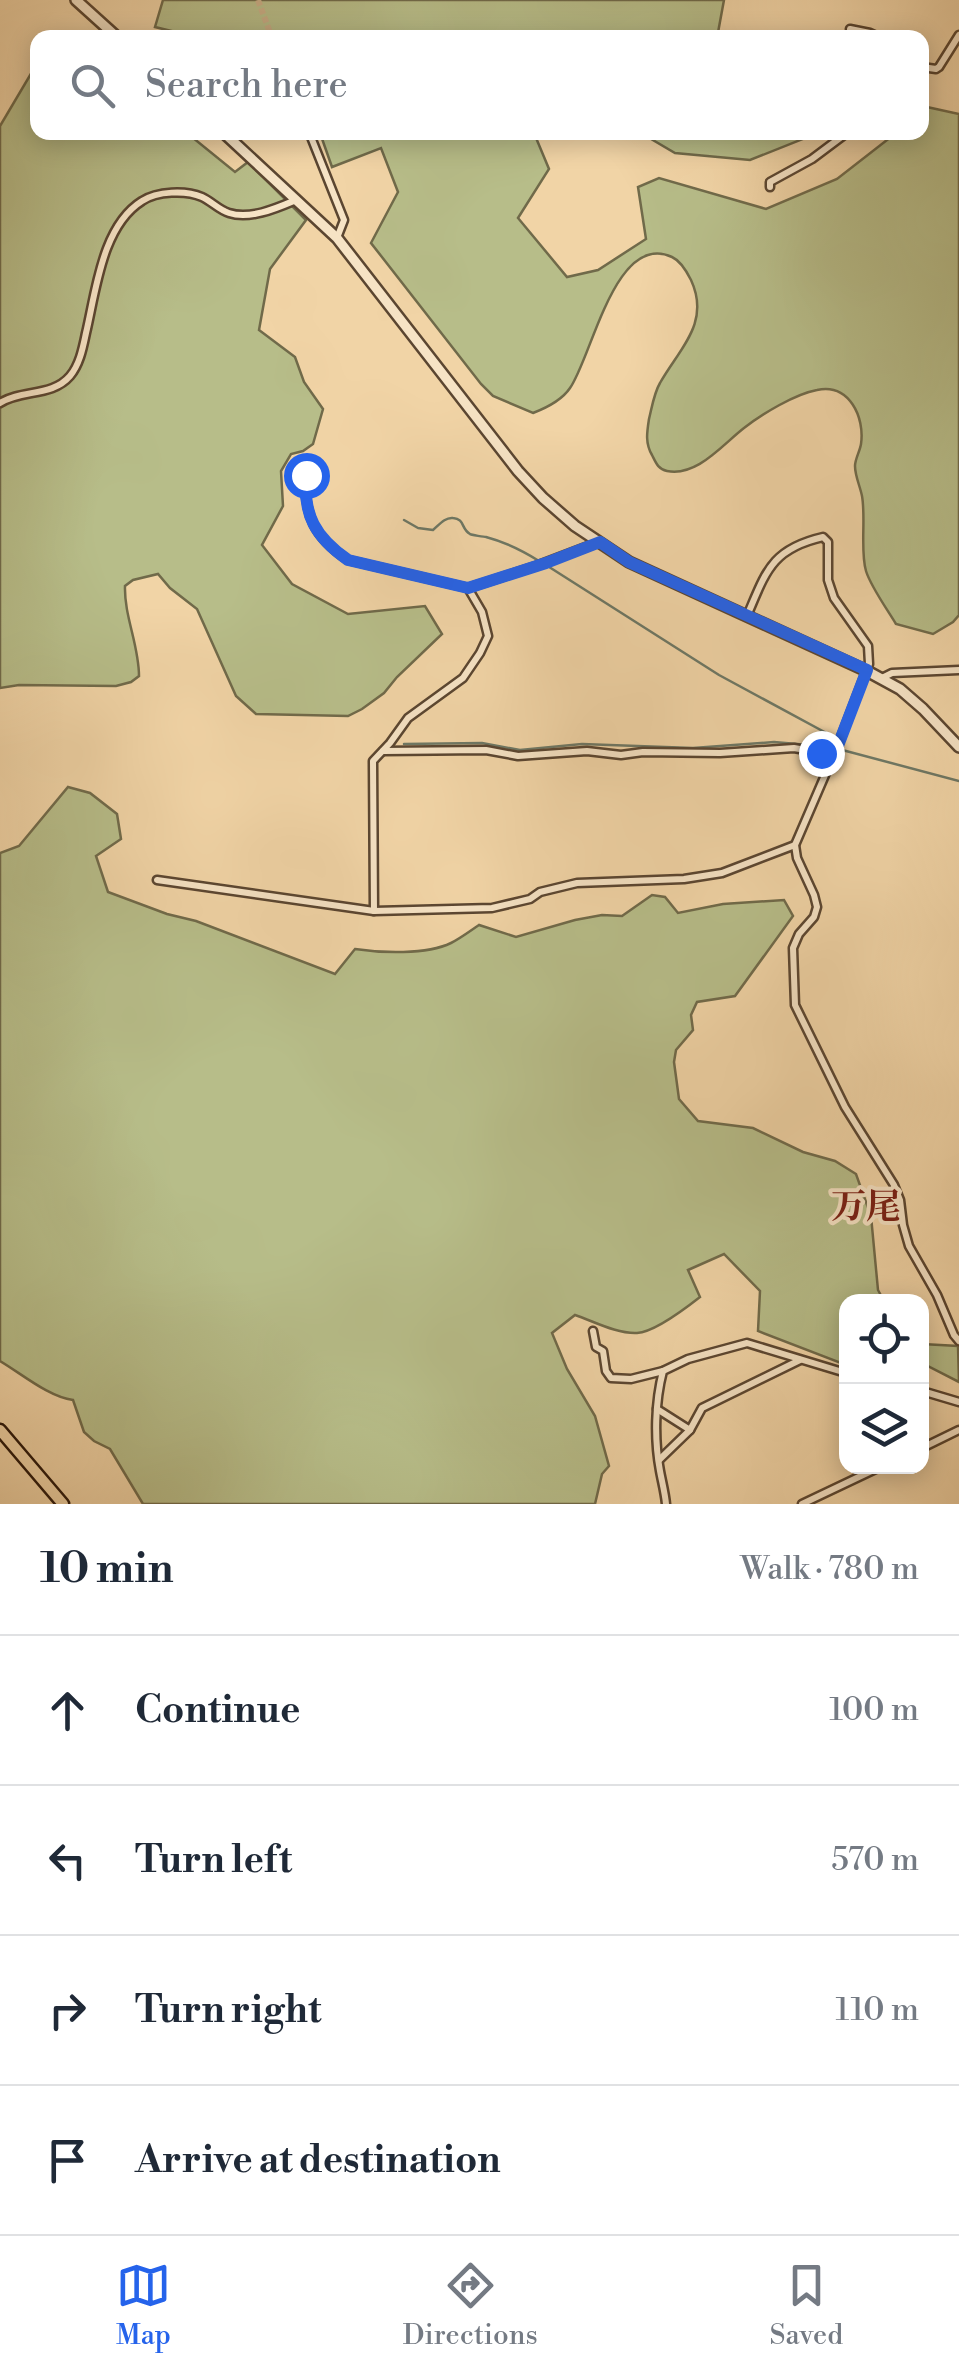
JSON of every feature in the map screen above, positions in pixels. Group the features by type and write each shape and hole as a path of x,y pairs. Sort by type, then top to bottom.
{"main road":[{"path":"0,1430 64,1504"}],"street":[{"path":"76,0 109,30"},
{"path":"850,29 857,30"},
{"path":"929,68 940,67 959,35"},
{"path":"232,140 337,238 518,471 576,526 629,562 867,670 900,689 959,748"},
{"path":"312,140 344,220 337,238"},
{"path":"770,187 770,182 837,140"},
{"path":"0,404 24,392 47,391 69,378 82,349 99,270 110,241 142,201 159,194 199,195 228,213 241,214 264,212 297,200"},
{"path":"306,475 305,506 310,520 332,549 348,560 468,588 600,542"},
{"path":"747,616 769,566 781,554 811,540 823,537 828,542 828,580 834,598 868,646 870,664 796,845 797,858 816,907 814,918 793,948 796,1005 846,1108 894,1185 909,1246 959,1341"},
{"path":"374,911 373,761 408,718 462,678 480,653 488,636 486,622 468,588"},
{"path":"881,678 959,670"},
{"path":"383,750 486,750 518,756 586,751 621,755 794,748 836,751"},
{"path":"156,880 374,911 492,908 577,883 722,874 796,845"},
{"path":"594,1330 596,1348 603,1351 606,1372 611,1378 631,1379 663,1371 682,1361 739,1344 760,1346 839,1372"},
{"path":"659,1460 690,1430 702,1408 800,1359"},
{"path":"663,1371 657,1409 666,1504"},
{"path":"929,1393 959,1402"},
{"path":"657,1409 690,1430"},
{"path":"929,1445 959,1430"},
{"path":"802,1504 865,1474"}],"green space":[{"path":"163,0 724,0 718,30 155,27"},
{"path":"30,75 30,140 196,140 235,172 248,162 306,220 270,269 259,330 295,357 304,382 323,409 313,444 291,454 281,471 283,506 262,545 292,584 348,614 425,606 442,634 384,693 362,709 348,716 256,714 236,696 197,609 158,574 125,586 139,676 131,682 116,686 0,688 0,126"},
{"path":"929,107 959,114 959,615 933,634 896,624 866,571 863,505 855,466 862,434 857,413 846,397 828,389 799,396 751,423 699,465 678,472 661,469 648,446 653,400 690,335 697,309 691,280 681,264 672,257 652,254 635,262 620,279 563,396 533,413 493,396 371,243 398,192 381,148 332,167 322,140 537,140 549,169 518,218 567,277 598,270 646,239 638,187 659,178 766,209 837,179 887,140 929,140"},
{"path":"653,140 800,140 750,160 675,153"},
{"path":"68,787 90,793 117,814 121,839 96,856 108,892 335,974 355,949 429,950 451,943 479,925 516,937 575,920 622,916 652,895 665,897 678,913 723,904 784,900 793,916 735,996 697,1002 691,1015 693,1030 676,1050 679,1099 698,1121 753,1128 803,1152 835,1161 856,1174 871,1216 880,1294 839,1294 839,1362 758,1331 760,1291 724,1254 688,1270 700,1297 652,1328 637,1333 621,1331 575,1315 552,1333 567,1369 595,1416 609,1466 602,1474 595,1504 143,1504 110,1449 84,1432 73,1400 45,1390 0,1361 0,853 19,846"},
{"path":"929,1344 958,1346 959,1382 929,1367"}],"waterway":[{"path":"404,520 433,530 447,519 457,519 470,534 500,541 539,561"},
{"path":"546,565 719,675 830,735 831,746"},
{"path":"404,744 482,743 520,750 582,744 693,748 774,742 831,747 959,781"}],"tunnel":[{"path":"258,0 269,30"}],"district":[{"name":"万尾","path":"866,1206"}],"route":[{"path":"306,475 304,496 310,520 332,549 348,560 468,588 600,542 629,562 867,670 834,756 821,753"}]}
